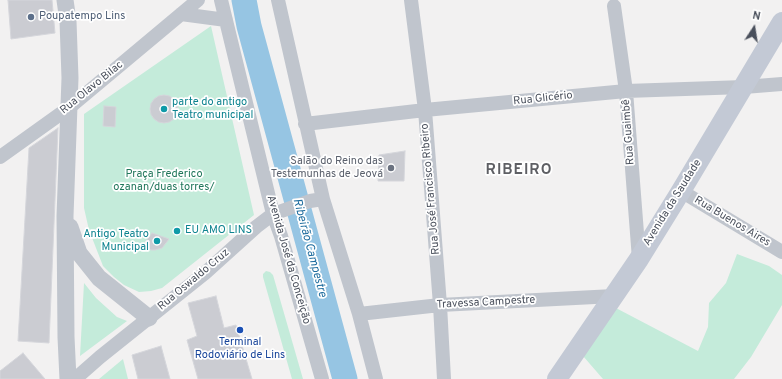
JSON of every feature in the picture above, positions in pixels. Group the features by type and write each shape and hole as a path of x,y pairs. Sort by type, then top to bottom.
{"main road":[{"name":"Avenida da Saudade","path":"557,379 639,259 682,191 782,22"}],"street":[{"path":"65,0 68,21 70,107 66,216 66,337 68,379"},
{"name":"Rua Olavo Bilac","path":"0,157 70,107 198,0"},
{"name":"Avenida José da Conceição","path":"221,0 279,212 281,236 322,379"},
{"path":"278,0 305,124 317,200 359,314 376,379"},
{"name":"Rua José Francisco Ribeiro","path":"411,0 425,110 440,305 444,379"},
{"name":"Rua Guaimbê","path":"614,6 626,91 639,259"},
{"path":"181,14 226,20"},
{"name":"Rua Glicério","path":"305,124 425,110 626,91 744,87 782,84"},
{"name":"Rua Buenos Aires","path":"682,191 782,252"},
{"name":"Rua Oswaldo Cruz","path":"75,379 205,273 256,227 279,212 317,200"},
{"path":"66,216 79,253 99,278 149,318"},
{"name":"Travessa Campestre","path":"359,314 440,305 614,296"}],"green space":[{"name":"Praça Frederico ozanan/duas torres/","path":"211,26 254,215 162,288 139,292 124,285 103,266 89,230 84,208 84,114"},
{"path":"737,254 769,266 782,275 782,305 751,357 734,379 603,379 583,356 614,307 698,351 708,327 709,303 726,283"},
{"path":"266,271 273,275 303,379 292,379 263,277 263,274"},
{"path":"84,283 96,298 117,317 127,321 80,356"},
{"path":"123,359 128,379 99,379"}],"building":[{"name":"Poupatempo Lins","path":"8,0 52,0 55,33 11,39"},
{"name":"parte do antigo Teatro municipal","path":"164,95 174,99 178,109 174,119 164,123 154,119 150,109 154,99"},
{"path":"104,106 116,107 115,127 103,126"},
{"path":"58,128 49,343 18,341 29,148"},
{"name":"Salão do Reino das Testemunhas de Jeová","path":"405,151 404,181 378,181 379,155"},
{"name":"Antigo Teatro Municipal","path":"152,233 169,239 162,248 151,250 143,245"},
{"path":"216,296 224,328 236,325 252,379 198,379 187,340 197,336 188,303"},
{"path":"161,346 170,379 138,379 132,355"},
{"path":"23,353 45,379 0,379 0,371"}],"waterway":[{"name":"Ribeirão Campestre","path":"244,0 249,26 345,379"}],"place":[{"name":"Poupatempo Lins","path":"31,17"},
{"name":"parte do antigo Teatro municipal","path":"164,109"},
{"name":"Salão do Reino das Testemunhas de Jeová","path":"391,168"},
{"name":"EU AMO LINS","path":"177,231"},
{"name":"Antigo Teatro Municipal","path":"157,241"},
{"name":"Terminal Rodoviário de Lins","path":"240,330"}],"district":[{"name":"RIBEIRO","path":"519,171"}]}
